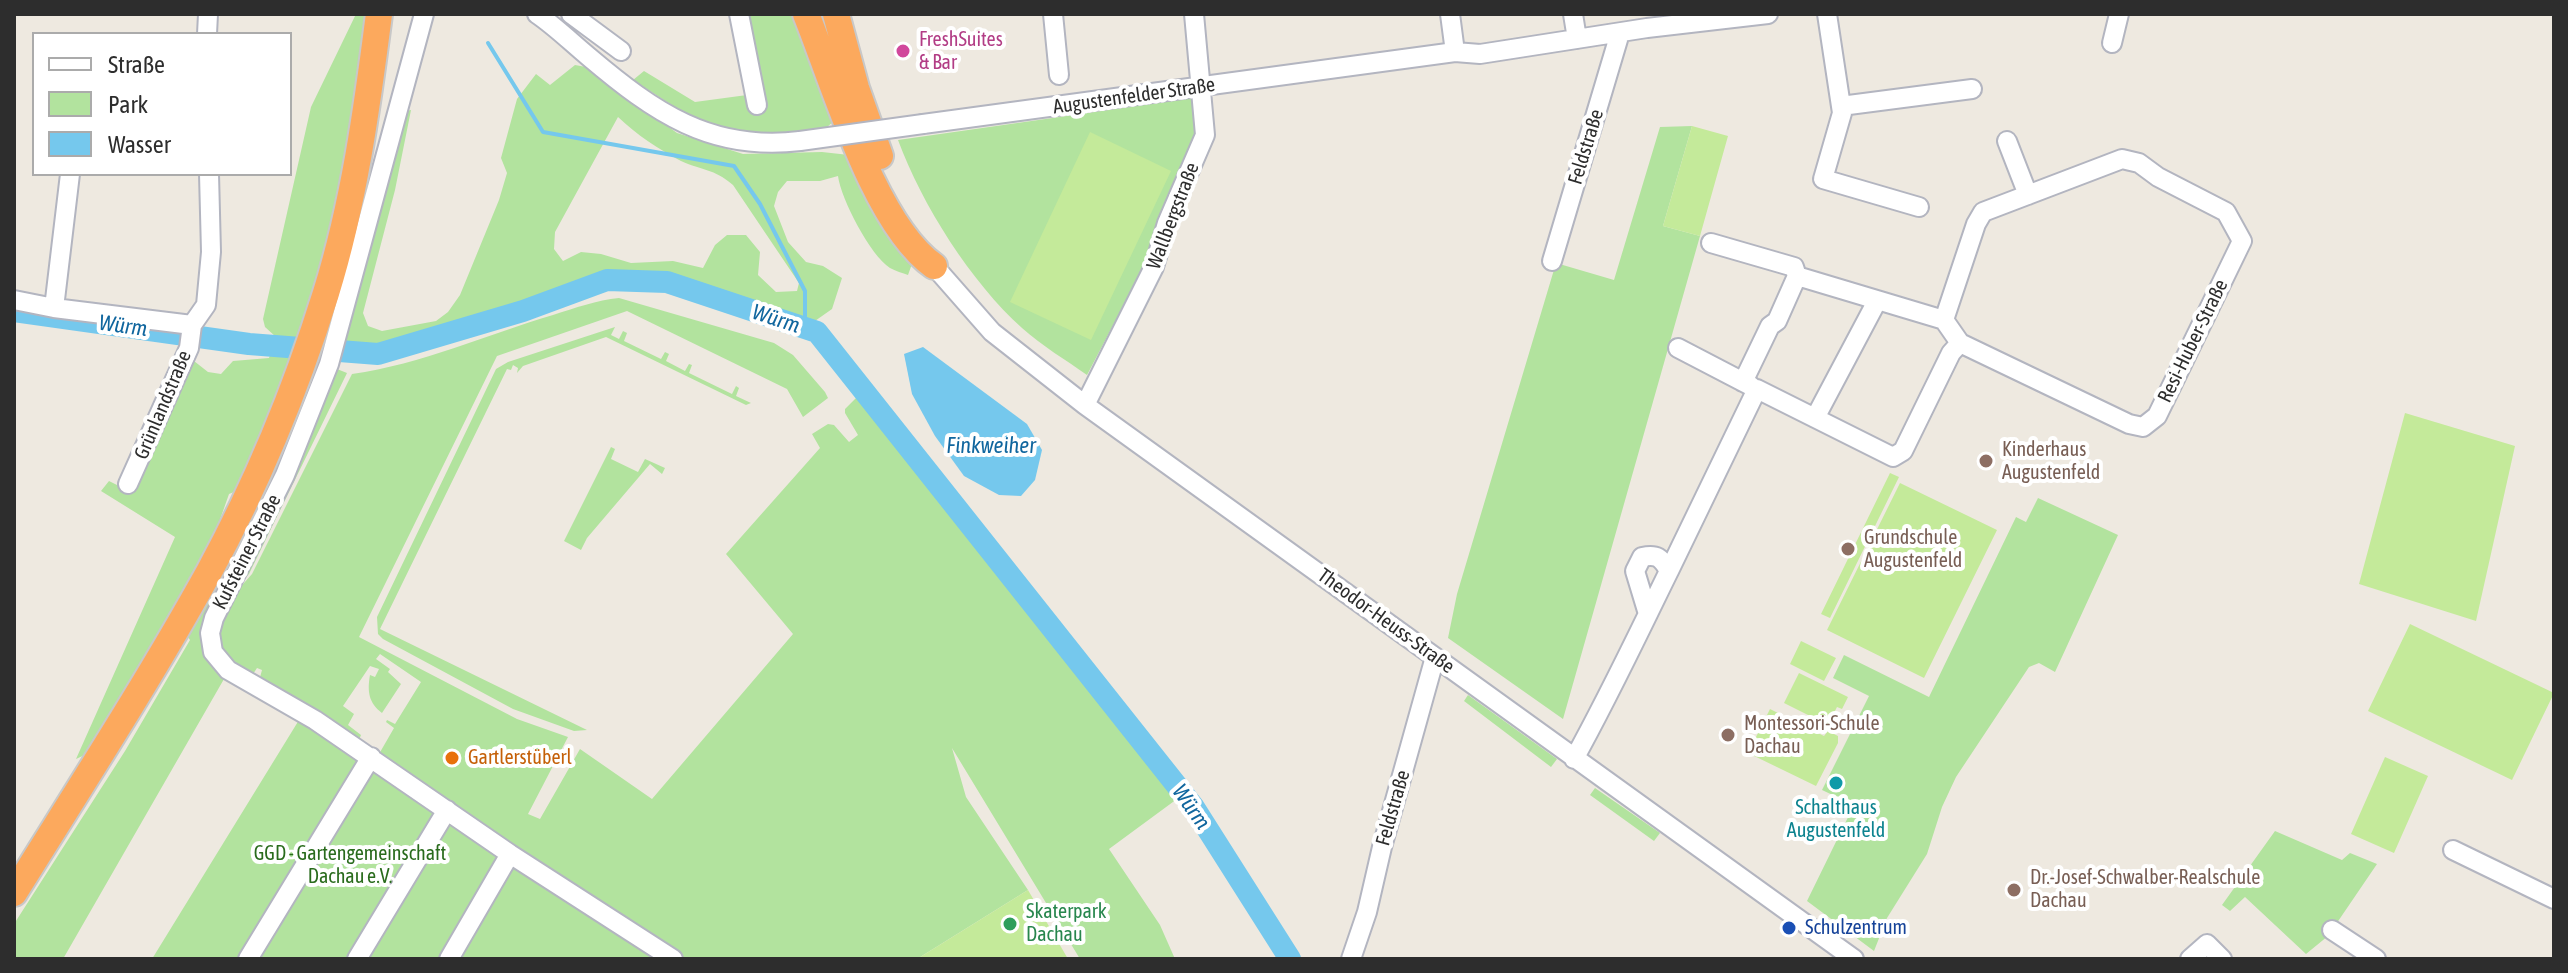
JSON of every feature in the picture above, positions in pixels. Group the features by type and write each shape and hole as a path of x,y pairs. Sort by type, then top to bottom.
{"highway":[{"path":"14,893 150,676 210,571 318,356 327,290 356,170 379,14"},
{"path":"806,14 866,167 901,232 918,254 934,266"},
{"path":"836,14 856,88 884,167 929,248 934,266"}],"street":[{"name":"Kufsteiner Straße","path":"424,14 318,356 285,475 214,618 211,643 217,660 228,670 315,720 510,854 673,959"},
{"name":"Augustenfelder Straße","path":"537,14 647,103 679,122 715,136 770,144 1455,52 1480,54 1620,33 1646,21 1768,14"},
{"path":"571,14 621,51"},
{"path":"739,14 757,105"},
{"path":"1053,14 1059,75"},
{"name":"Wallbergstraße","path":"1085,405 1154,267 1167,223 1205,135 1194,14"},
{"path":"1450,14 1455,52"},
{"path":"1573,14 1577,39"},
{"path":"1827,14 1842,113 1823,179 1919,207"},
{"path":"2112,43 2119,14"},
{"name":"Feldstraße","path":"1552,261 1620,33"},
{"path":"1841,106 1972,89"},
{"path":"1944,320 1976,224 1983,212 2028,195 2007,141"},
{"name":"Resi-Huber-Straße","path":"1960,343 2129,424 2143,427 2157,416 2242,241 2226,212 2158,177 2139,163 2122,159 2028,195"},
{"path":"54,308 70,176"},
{"name":"Grünlandstraße","path":"128,484 189,344 192,325 206,305 211,252 209,176"},
{"path":"1574,759 1669,571 1750,386 1770,326 1777,321 1797,276 1794,267 1711,243"},
{"name":"Theodor-Heuss-Straße","path":"934,266 992,332 1085,405 1854,959"},
{"path":"1678,348 1893,457 1898,456 1951,353 1960,343 1944,320 1797,276"},
{"name":"Grünlandstraße","path":"14,300 192,325"},
{"path":"1815,418 1877,301"},
{"path":"1648,614 1636,581 1637,563 1642,557 1656,555 1669,571"},
{"name":"Feldstraße","path":"1351,959 1367,912 1435,657"},
{"path":"248,959 371,757"},
{"path":"357,959 447,810"},
{"path":"2453,850 2554,899"},
{"path":"449,959 510,854"},
{"path":"2332,930 2376,959"},
{"path":"2190,959 2207,944 2222,959"}],"green space":[{"path":"356,14 368,14 336,220 308,312 239,490 229,494 216,531 162,638 87,754 76,759 175,537 101,491 109,481 131,492 194,361 208,372 221,374 233,361 269,358 276,337 265,327 263,319 311,107"},
{"path":"743,14 799,14 836,119 825,129 799,135 745,136 701,124 633,80 644,71 695,102 747,95"},
{"path":"575,65 586,67 677,133 743,154 822,152 849,155 913,261 908,275 890,268 874,251 850,212 838,176 820,181 787,181 778,192 774,206 788,242 806,262 823,266 842,278 832,309 805,328 667,282 607,280 430,341 378,354 353,352 338,334 399,112 411,110 395,190 363,313 368,326 382,331 436,321 448,312 460,295 507,173 501,158 517,99 536,74 550,85","holes":["618,117 672,156 714,173 733,185 799,283 797,291 776,292 758,275 760,252 746,235 727,235 715,245 703,268 673,261 631,263 581,252 563,261 554,249 555,232"]},
{"path":"1193,98 1198,139 1151,253 1087,375 1030,335 984,288 934,216 898,140"},
{"path":"1692,126 1663,226 1700,236 1563,719 1448,638 1457,594 1556,263 1614,280 1660,127"},
{"path":"1692,126 1728,136 1700,236 1663,226"},
{"path":"1090,132 1171,171 1091,340 1010,302"},
{"path":"619,298 774,343 793,355 828,398 803,417 787,389 627,311 497,356 359,637 517,719 568,737 528,814 540,819 580,749 652,799 793,634 726,554 820,448 812,434 828,424 834,425 849,442 858,435 845,409 859,395 1177,799 1109,849 1160,925 1175,959 1080,959 952,748 966,797 1028,890 917,959 684,959 509,846 379,754 394,728 387,720 395,724 421,682 380,654 376,659 390,669 388,672 401,684 382,713 374,705 369,692 370,675 375,677 379,669 370,666 343,706 354,714 348,725 361,735 359,740 259,681 262,670 257,668 253,674 247,674 220,656 216,631 236,592 252,574 352,374 429,356 578,307"},
{"path":"615,327 611,335 619,339 623,331 627,333 624,341 661,359 665,352 669,354 666,361 685,371 689,364 692,365 689,373 732,394 736,386 739,388 736,396 751,403 746,405 606,337 523,366 517,373 518,368 513,365 511,370 507,369 380,629 587,730 574,731 513,709 383,639 378,634 377,617 496,369 508,362"},
{"name":"GGD - Gartengemeinschaft Dachau e.V.","path":"312,365 324,366 205,647 301,717 661,959 152,959 299,720 224,679 63,959 14,959 14,924 125,751 190,640 186,634"},
{"path":"337,369 347,373 249,574 237,588"},
{"path":"2405,413 2515,446 2476,621 2359,584"},
{"path":"611,447 615,449 611,459 638,472 645,459 665,468 662,474 650,464 587,538 581,550 564,541"},
{"path":"1890,473 1899,477 1830,618 1821,614"},
{"path":"1900,483 1997,530 1924,678 1827,630"},
{"path":"2038,498 2118,535 2055,672 2039,663 2029,667 1956,777 1942,807 1927,854 1887,918 1874,951 1807,901 1854,805 1822,790 1869,696 1833,678 1844,655 1929,697 2016,517 2026,522"},
{"path":"2410,624 2554,693 2512,780 2368,711"},
{"path":"1801,641 1836,658 1824,681 1790,664"},
{"path":"1799,673 1848,697 1842,709 1837,707 1828,725 1784,703"},
{"path":"1468,695 1557,759 1551,767 1464,701"},
{"path":"1770,709 1824,736 1828,731 1838,736 1838,743 1816,786 1748,753"},
{"path":"2385,757 2428,776 2394,853 2351,834"},
{"path":"1595,788 1660,833 1654,841 1590,795"},
{"path":"2275,831 2342,860 2350,853 2377,864 2328,936 2306,954 2245,897 2230,911 2222,905"},
{"name":"Skaterpark Dachau","path":"1028,890 1068,959 917,959"}],"water":[{"name":"Finkweiher","path":"923,347 1027,424 1042,450 1035,480 1021,496 999,495 964,476 935,436 912,394 904,354"}],"waterway":[{"path":"488,43 543,132 734,166 760,204 805,291 805,328"},
{"name":"Würm","path":"14,311 249,344 378,354 523,311 607,280 667,282 817,332 1193,806 1290,959"}],"place":[{"name":"FreshSuites & Bar","path":"903,51"},
{"name":"Kinderhaus Augustenfeld","path":"1986,461"},
{"name":"Grundschule Augustenfeld","path":"1848,549"},
{"name":"Montessori-Schule Dachau","path":"1728,735"},
{"name":"Gartlerstüberl","path":"452,758"},
{"name":"Schalthaus Augustenfeld","path":"1836,783"},
{"name":"Dr.-Josef-Schwalber-Realschule Dachau","path":"2014,890"},
{"name":"Skaterpark Dachau","path":"1010,924"},
{"name":"Schulzentrum","path":"1789,928"}]}
